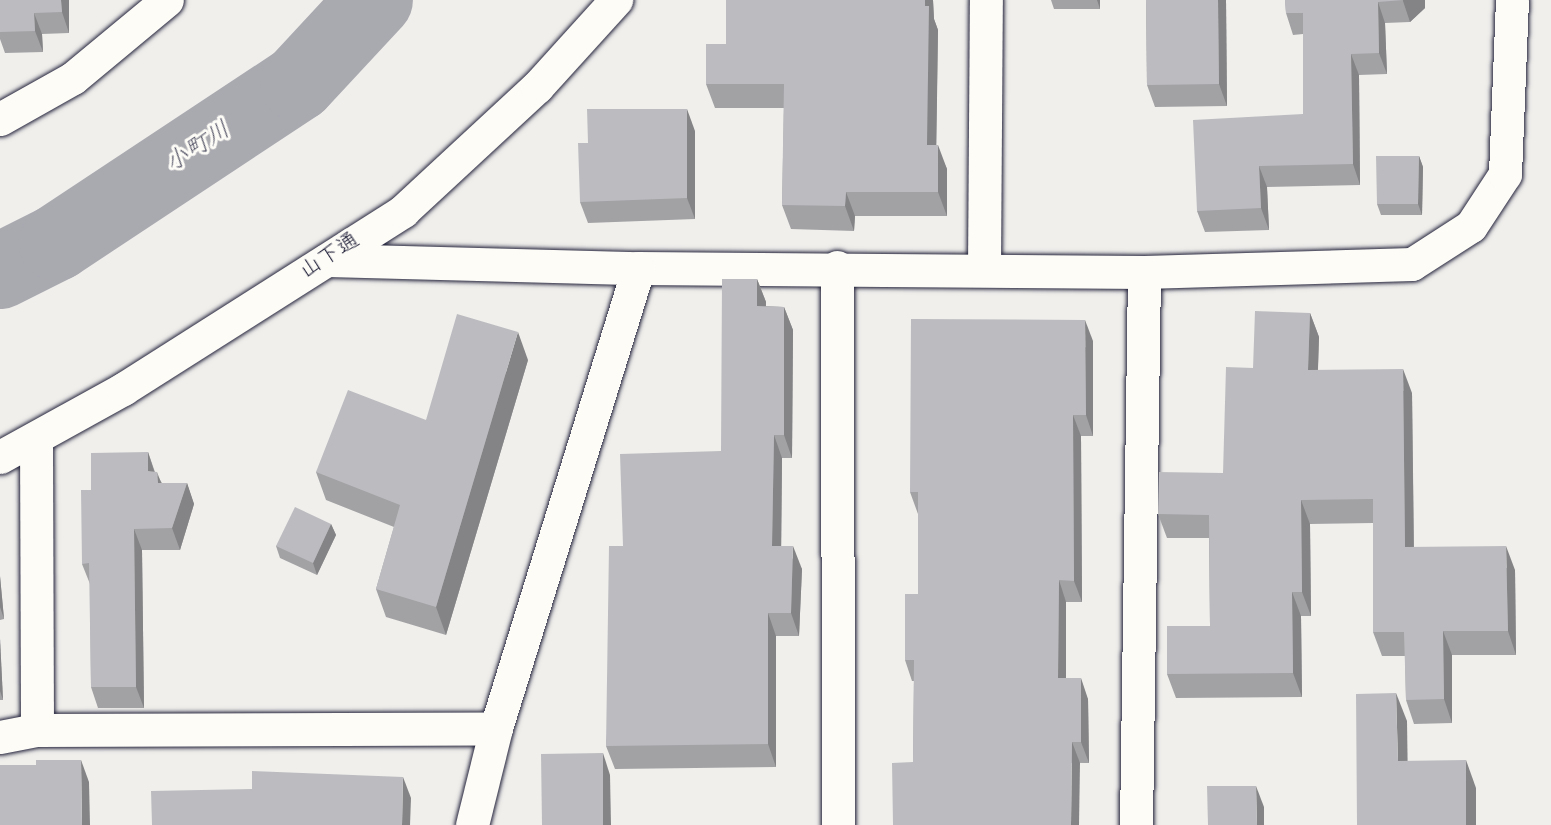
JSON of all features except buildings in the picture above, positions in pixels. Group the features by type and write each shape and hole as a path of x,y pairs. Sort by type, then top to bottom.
{"street":[{"path":"0,119 73,78 167,0"},
{"name":"山下通","path":"0,457 123,389 403,211 537,87 616,0"},
{"path":"984,269 986,0"},
{"path":"327,260 638,268 837,267 1144,272 1412,264 1472,226 1505,174 1512,0"},
{"path":"837,267 838,825"},
{"path":"472,825 496,728 638,268"},
{"path":"1136,825 1144,272"},
{"path":"36,438 37,730"},
{"path":"0,736 37,730 496,728"}],"waterway":[{"name":"小町川","path":"0,271 56,243 298,83 375,0"}]}
